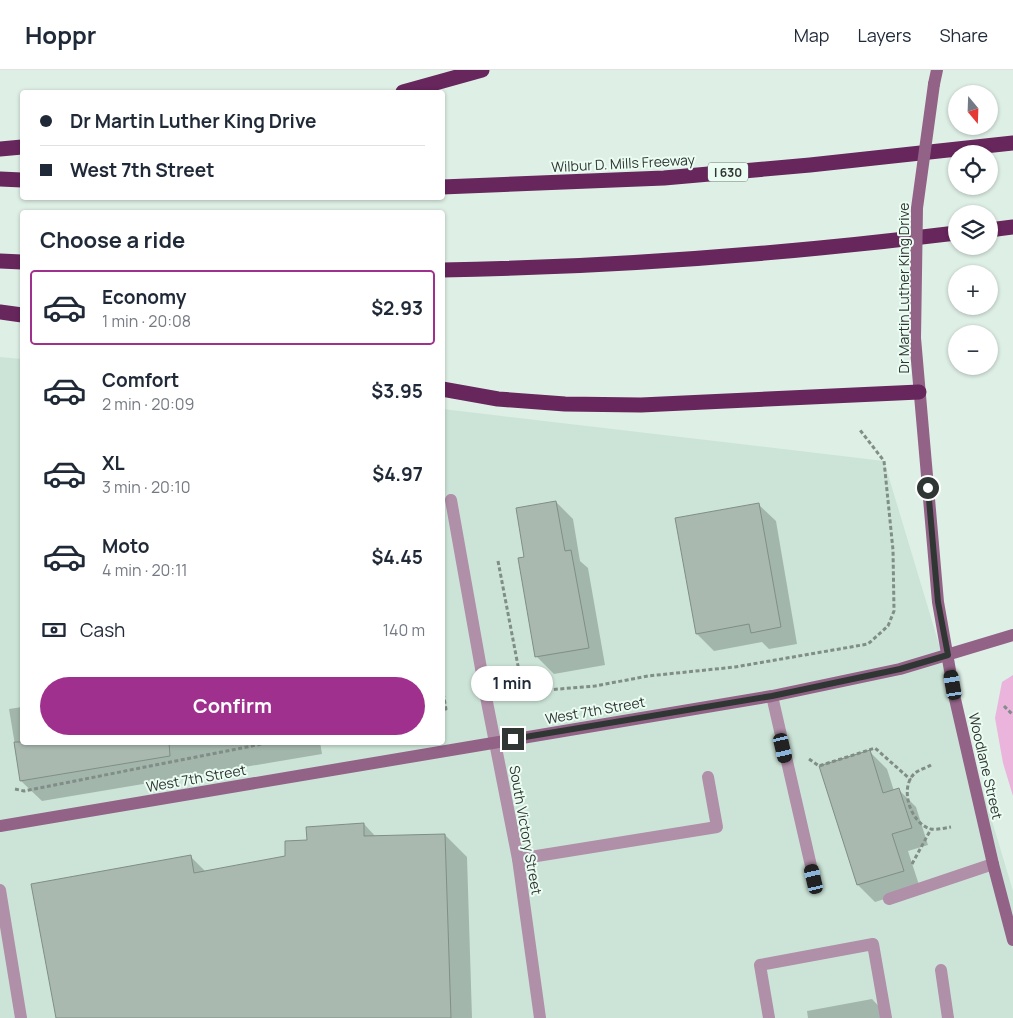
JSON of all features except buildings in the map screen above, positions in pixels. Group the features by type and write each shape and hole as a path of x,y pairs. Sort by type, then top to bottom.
{"highway":[{"path":"410,90 482,70"},
{"name":"Wilbur D. Mills Freeway","path":"445,187 664,178 810,165 1013,143"},
{"path":"0,149 20,147"},
{"path":"0,179 20,180"},
{"path":"998,229 1013,227"},
{"path":"445,270 613,264 794,252 948,234"},
{"path":"0,262 20,262"},
{"path":"0,312 20,315"},
{"path":"445,390 498,399 565,404 641,405 919,392"}],"street":[{"name":"Dr Martin Luther King Drive","path":"937,70 917,208 915,338 938,602 948,655"},
{"name":"South Victory Street","path":"451,500 487,702 518,859 540,1018"},
{"name":"West 7th Street","path":"0,826 772,696 900,669 1013,635"},
{"name":"Woodlane Street","path":"948,655 993,864 1013,940"},
{"path":"772,696 814,879"},
{"path":"518,859 717,826 708,777"},
{"path":"889,900 993,864"},
{"path":"0,890 21,1018"},
{"path":"769,1018 760,965 873,944 886,1018"},
{"path":"941,970 948,1018"}],"path":[{"path":"487,702 523,692 594,686 648,676 734,668 868,644 888,626 894,611 893,550 884,461 860,430"},
{"path":"498,561 523,692"},
{"path":"1004,706 1013,715"},
{"path":"779,729 783,741 819,766 874,748 911,780"},
{"path":"15,789 24,790 256,745"},
{"path":"931,765 914,774 907,788 909,805 918,821 931,829 951,827"},
{"path":"912,864 931,829"}],"shaded area":[{"path":"0,357 20,359 20,745 445,745 445,409 884,461 1013,891 1013,1018 0,1018"},
{"path":"1013,675 1013,796 1003,763 995,718 1002,682"}],"route":[{"path":"513,739 772,696 900,669 948,655 938,602 928,488"}]}
